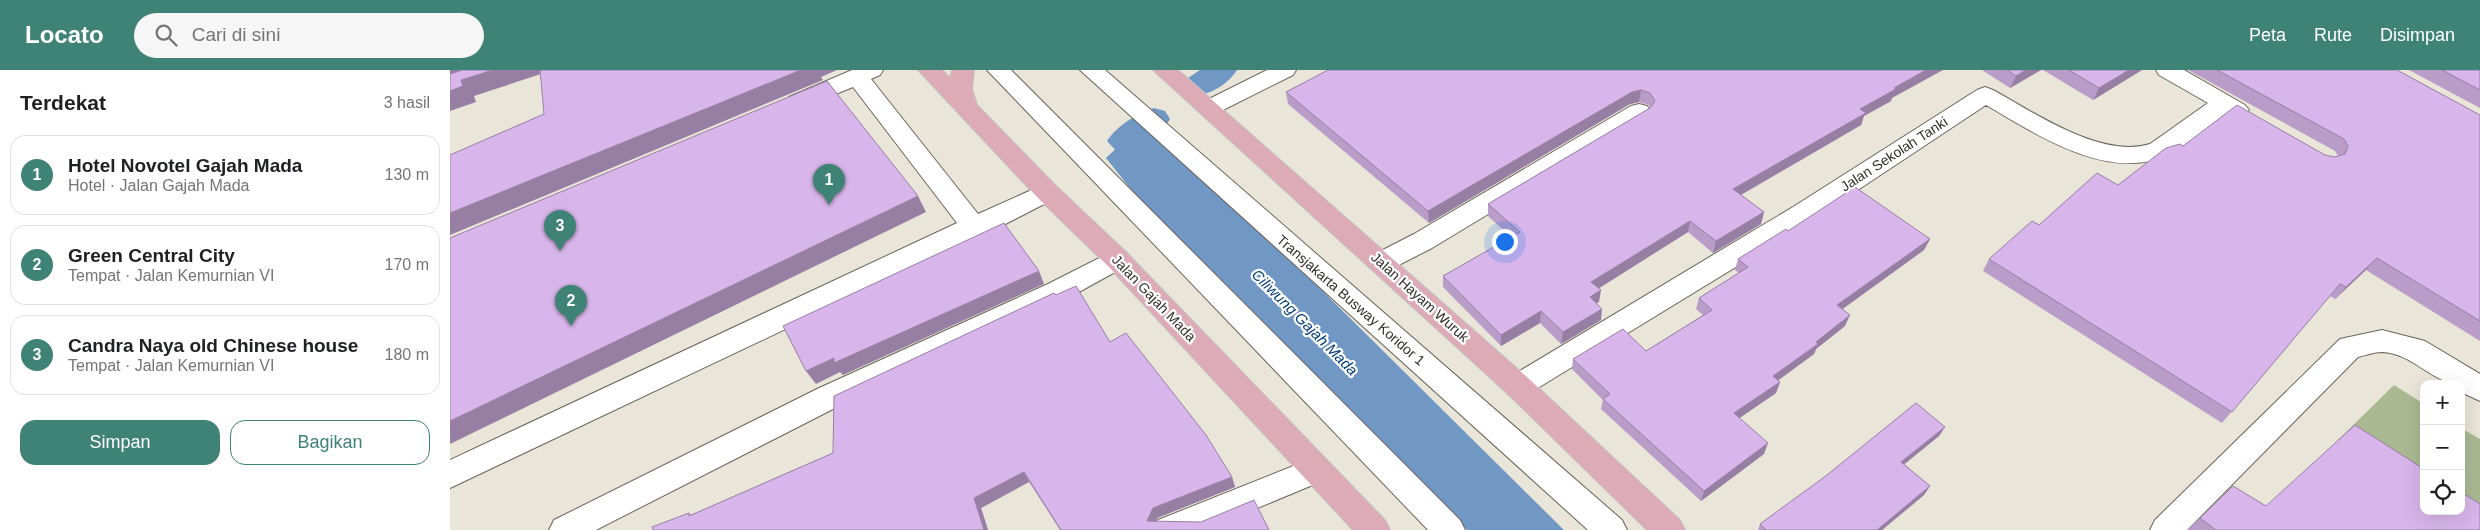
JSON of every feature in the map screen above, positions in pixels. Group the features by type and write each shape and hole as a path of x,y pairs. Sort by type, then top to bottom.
{"main road":[{"name":"Jalan Gajah Mada","path":"929,70 1047,192 1117,259 1374,530"},
{"path":"963,70 960,90 966,108"},
{"name":"Jalan Hayam Wuruk","path":"1164,70 1382,262 1518,386 1669,530"}],"street":[{"path":"998,70 1449,530"},
{"name":"Transjakarta Busway Koridor 1","path":"1091,70 1611,530"},
{"path":"1209,108 1285,70"},
{"path":"2167,70 2257,121"},
{"path":"772,112 865,73 975,228"},
{"name":"Jalan Sekolah Tanki","path":"1518,386 1802,214 1985,95 2064,139 2106,152 2136,155 2158,151 2224,103"},
{"path":"1382,262 1423,241 1639,112"},
{"path":"450,475 975,228 1047,192"},
{"path":"565,530 827,398 1058,291 1117,259"},
{"path":"2166,530 2350,347 2382,341 2415,349 2480,389"},
{"path":"1169,530 1316,470"}],"green space":[{"path":"2394,385 2420,401 2420,492 2338,440"},
{"path":"2465,430 2480,439 2480,525 2465,514"}],"water":[{"path":"1163,133 1564,530 1467,530 1133,192 1106,158 1124,141"}],"building":[{"path":"462,70 493,70 461,80 463,86 450,91 450,74"},
{"path":"540,70 801,70 450,213 450,155 544,114"},
{"path":"1328,70 1926,70 1860,109 1866,113 1733,189 1764,212 1716,241 1690,221 1591,282 1601,290 1590,297 1602,309 1563,332 1541,311 1501,335 1443,276 1520,232 1488,204 1650,108 1655,101 1650,93 1641,90 1632,92 1428,211 1286,92"},
{"path":"2007,70 2026,70 2016,76"},
{"path":"2069,70 2129,70 2099,88"},
{"path":"2217,70 2397,70 2480,115 2480,321 2377,258 2346,287 2340,284 2232,412 1989,259 2032,221 2039,225 2097,173 2118,185 2166,148 2180,144 2183,146 2237,105 2325,155 2335,157 2345,154 2348,146 2344,139"},
{"path":"2442,70 2480,70 2480,90"},
{"path":"827,81 918,196 450,421 450,238"},
{"path":"1855,187 1930,239 1837,305 1850,315 1816,342 1818,344 1773,376 1780,382 1734,413 1768,443 1704,491 1603,399 1610,394 1573,359 1623,329 1646,351 1712,310 1699,298 1748,267 1738,259 1786,229 1788,231"},
{"path":"1004,223 1039,271 834,363 834,358 806,371 783,326"},
{"path":"1076,286 1110,342 1126,333 1206,435 1232,477 1153,508 1147,521 1201,522 1254,500 1269,530 1061,530 1024,472 974,498 984,530 653,530 652,527 689,513 689,516 833,453 834,396 1054,293 1056,295"},
{"path":"1916,403 1945,427 1901,462 1930,486 1877,530 1766,530 1760,524 1827,475"},
{"path":"2355,425 2420,466 2420,515 2465,515 2465,495 2480,504 2480,530 2216,530 2200,518 2233,486 2266,506"}],"waterway":[{"name":"Ciliwung Gajah Mada","path":"1196,87 1221,70"},
{"name":"Ciliwung Gajah Mada","path":"1154,119 1124,141 1160,177"}],"place":[{"name":"Hotel Novotel Gajah Mada","path":"829,205"},
{"name":"Candra Naya old Chinese house","path":"560,251"},
{"name":"Green Central City","path":"571,326"}]}
